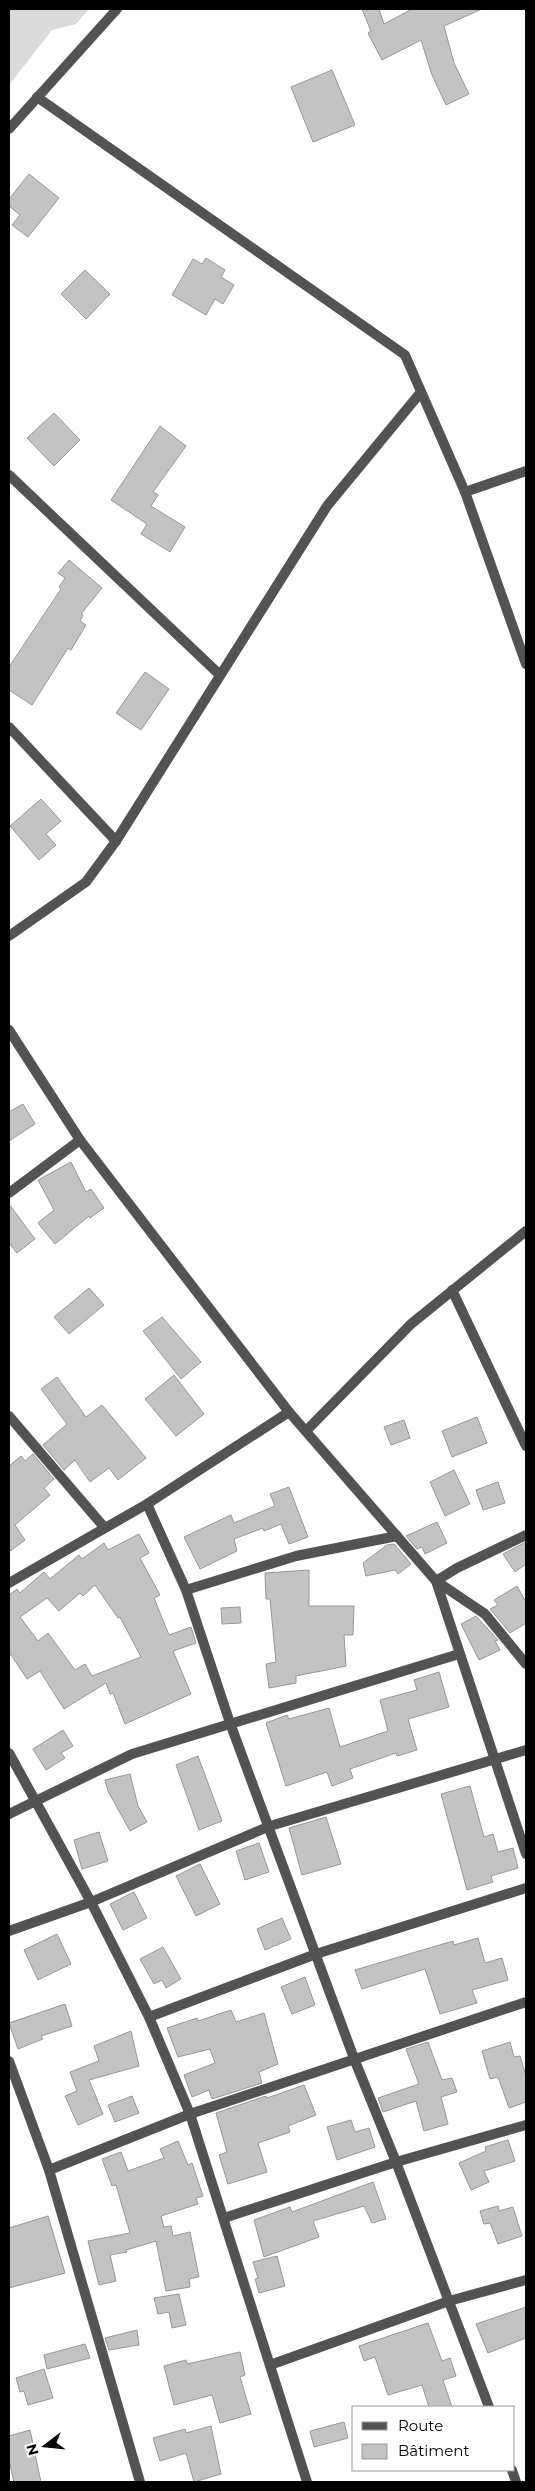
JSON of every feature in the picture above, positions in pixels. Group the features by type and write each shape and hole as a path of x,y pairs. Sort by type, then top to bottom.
{"street":[{"path":"9,129 117,9"},
{"path":"37,97 405,355 465,492 526,664"},
{"path":"9,936 86,882 116,841 327,506 421,392"},
{"path":"465,492 526,471"},
{"path":"9,475 220,675"},
{"path":"9,728 116,841"},
{"path":"10,1036 80,1140 289,1412 436,1581 485,1614 526,1664"},
{"path":"9,1193 80,1140"},
{"path":"306,1431 411,1324 526,1231"},
{"path":"452,1290 526,1446"},
{"path":"10,1580 146,1504 289,1412"},
{"path":"9,1416 104,1528"},
{"path":"146,1504 186,1590 230,1723 270,1826 355,2060 396,2162 489,2406"},
{"path":"436,1581 457,1568 526,1535"},
{"path":"186,1590 296,1556 397,1536"},
{"path":"436,1581 526,1854"},
{"path":"9,1814 132,1754 459,1654"},
{"path":"9,1931 91,1902 270,1826 526,1750"},
{"path":"9,1753 91,1902 148,2017 190,2114 307,2482"},
{"path":"148,2017 316,1954 526,1888"},
{"path":"49,2170 190,2114 526,2002"},
{"path":"9,2061 49,2170 140,2482"},
{"path":"224,2218 396,2162 526,2125"},
{"path":"270,2365 449,2301 526,2280"}],"shaded area":[{"path":"9,9 89,9 76,24 52,30 9,85"}],"building":[{"path":"362,9 379,9 384,24 412,9 482,9 444,26 454,63 469,94 446,105 432,75 421,40 382,60 368,33 371,31"},
{"path":"332,70 355,125 313,142 291,87"},
{"path":"29,174 59,198 28,237 12,225 20,215 9,206 9,199"},
{"path":"206,258 225,270 221,277 234,285 223,304 215,299 206,315 172,295 193,259 202,264"},
{"path":"85,270 110,294 86,319 61,294"},
{"path":"54,413 80,440 54,466 27,438"},
{"path":"160,426 186,446 153,492 158,495 151,506 185,527 170,552 141,534 147,524 111,500"},
{"path":"69,560 102,588 81,614 83,615 80,621 86,625 71,650 68,648 32,705 9,690 9,667 61,589 59,587 65,578 58,573"},
{"path":"145,672 169,689 141,730 116,713"},
{"path":"41,799 61,821 46,834 56,845 39,860 10,826"},
{"path":"23,1104 35,1124 9,1141 9,1112"},
{"path":"71,1162 86,1192 91,1189 104,1208 90,1218 89,1216 55,1244 38,1223 54,1210 38,1180"},
{"path":"9,1204 35,1239 17,1253 9,1243"},
{"path":"89,1288 104,1305 69,1334 54,1317"},
{"path":"162,1317 201,1362 181,1379 143,1331"},
{"path":"174,1375 204,1414 176,1436 145,1399"},
{"path":"57,1377 86,1417 102,1405 146,1458 118,1480 109,1468 90,1482 75,1460 64,1470 43,1445 67,1424 41,1389"},
{"path":"477,1417 487,1443 452,1457 442,1431"},
{"path":"404,1420 410,1438 391,1445 384,1427"},
{"path":"33,1454 54,1479 44,1488 50,1495 15,1525 25,1540 9,1552 9,1466 21,1456 25,1461"},
{"path":"454,1470 470,1504 445,1516 430,1482"},
{"path":"498,1482 505,1503 483,1510 476,1490"},
{"path":"289,1487 308,1537 289,1544 281,1524 264,1531 263,1528 234,1539 237,1551 200,1569 184,1537 231,1515 234,1523 275,1506 270,1494"},
{"path":"437,1522 447,1543 425,1554 422,1547 417,1549 406,1536"},
{"path":"139,1534 149,1553 140,1558 160,1595 154,1598 169,1635 191,1627 196,1643 173,1651 191,1694 125,1724 113,1693 110,1694 106,1683 64,1709 40,1671 27,1679 9,1652 9,1595 17,1589 20,1593 44,1572 50,1579 79,1555 82,1559 104,1543 108,1550","holes":["95,1585 118,1618 120,1617 141,1657 92,1676 85,1664 75,1670 48,1633 38,1641 20,1617 47,1598 59,1611 80,1593 83,1596"]},
{"path":"526,1542 526,1564 515,1572 503,1554"},
{"path":"394,1544 411,1564 398,1574 395,1570 366,1576 363,1563 387,1545"},
{"path":"309,1570 309,1606 354,1606 353,1635 344,1635 346,1666 296,1676 296,1683 269,1688 266,1664 276,1662 270,1599 266,1599 265,1573"},
{"path":"517,1586 526,1602 526,1623 510,1633 490,1609 498,1605 494,1600"},
{"path":"240,1607 241,1623 222,1624 221,1608"},
{"path":"476,1616 498,1640 495,1641 500,1650 479,1660 461,1624"},
{"path":"439,1672 449,1707 408,1719 417,1750 397,1756 396,1753 350,1769 353,1778 332,1786 327,1772 286,1786 266,1723 287,1715 289,1719 329,1708 340,1747 388,1731 380,1700 417,1690 414,1680"},
{"path":"63,1730 73,1746 61,1753 65,1758 46,1770 33,1749"},
{"path":"198,1756 222,1821 199,1830 176,1765"},
{"path":"130,1774 138,1806 147,1822 130,1831 108,1791 105,1780"},
{"path":"470,1786 484,1837 493,1834 498,1852 513,1848 518,1868 491,1876 493,1882 467,1890 441,1794"},
{"path":"326,1817 341,1864 302,1875 289,1828"},
{"path":"99,1832 108,1861 82,1869 74,1840"},
{"path":"259,1843 269,1872 245,1880 236,1851"},
{"path":"200,1864 220,1904 196,1916 176,1876"},
{"path":"134,1892 147,1918 123,1930 110,1904"},
{"path":"282,1918 291,1939 265,1950 257,1929"},
{"path":"57,1934 71,1964 38,1980 24,1950"},
{"path":"478,1938 485,1963 502,1958 508,1980 472,1990 477,2003 440,2014 425,1969 362,1989 355,1970 453,1941 454,1945"},
{"path":"163,1947 181,1979 166,1988 162,1980 154,1984 140,1959"},
{"path":"305,1977 315,2005 292,2014 281,1987"},
{"path":"65,2004 72,2026 41,2036 43,2039 18,2049 9,2023"},
{"path":"231,2010 236,2022 264,2013 278,2064 259,2072 262,2083 212,2099 209,2090 192,2097 184,2075 215,2063 210,2049 178,2057 167,2028 197,2018 198,2021"},
{"path":"131,2031 139,2066 89,2080 103,2114 78,2125 65,2096 77,2091 70,2072 99,2061 94,2046"},
{"path":"428,2042 442,2080 452,2078 457,2092 441,2097 448,2124 424,2131 416,2101 383,2112 378,2098 419,2084 406,2049"},
{"path":"510,2042 514,2057 520,2056 526,2076 526,2102 509,2108 498,2077 490,2079 482,2051"},
{"path":"304,2085 316,2115 288,2126 290,2132 258,2143 267,2172 228,2184 219,2155 227,2152 216,2113"},
{"path":"132,2096 139,2113 115,2122 108,2105"},
{"path":"351,2120 355,2132 369,2128 375,2147 337,2160 327,2127"},
{"path":"508,2140 515,2161 484,2171 489,2182 471,2190 459,2163 486,2151 485,2147"},
{"path":"178,2141 188,2165 192,2163 203,2196 196,2198 198,2204 161,2216 164,2227 171,2226 173,2236 190,2232 199,2277 189,2279 190,2287 166,2291 156,2241 126,2250 127,2252 110,2255 116,2281 99,2285 88,2241 130,2233 116,2185 112,2186 102,2159 121,2152 128,2171 164,2158 160,2149"},
{"path":"373,2182 386,2219 372,2223 364,2206 313,2221 319,2237 264,2257 254,2220 290,2207 292,2212"},
{"path":"498,2206 499,2211 513,2207 522,2236 498,2244 490,2223 484,2224 480,2211"},
{"path":"48,2216 65,2273 9,2288 9,2228"},
{"path":"277,2256 285,2286 259,2293 255,2279 258,2278 253,2262"},
{"path":"179,2294 186,2325 172,2328 169,2312 158,2314 154,2298"},
{"path":"526,2307 526,2338 488,2353 476,2324"},
{"path":"428,2323 442,2361 450,2358 456,2376 443,2380 452,2406 429,2406 422,2385 388,2395 375,2357 364,2361 359,2346"},
{"path":"137,2330 139,2345 109,2350 105,2338"},
{"path":"85,2344 90,2358 47,2369 44,2355"},
{"path":"240,2352 245,2375 240,2377 251,2414 220,2423 212,2395 174,2405 164,2366 186,2360 187,2364"},
{"path":"44,2369 53,2398 28,2405 24,2391 20,2392 16,2378"},
{"path":"344,2422 348,2438 314,2447 310,2431"},
{"path":"211,2426 221,2474 194,2482 186,2453 160,2461 153,2438 185,2429 186,2433"},
{"path":"30,2430 41,2482 14,2482 9,2460 9,2436"}]}
